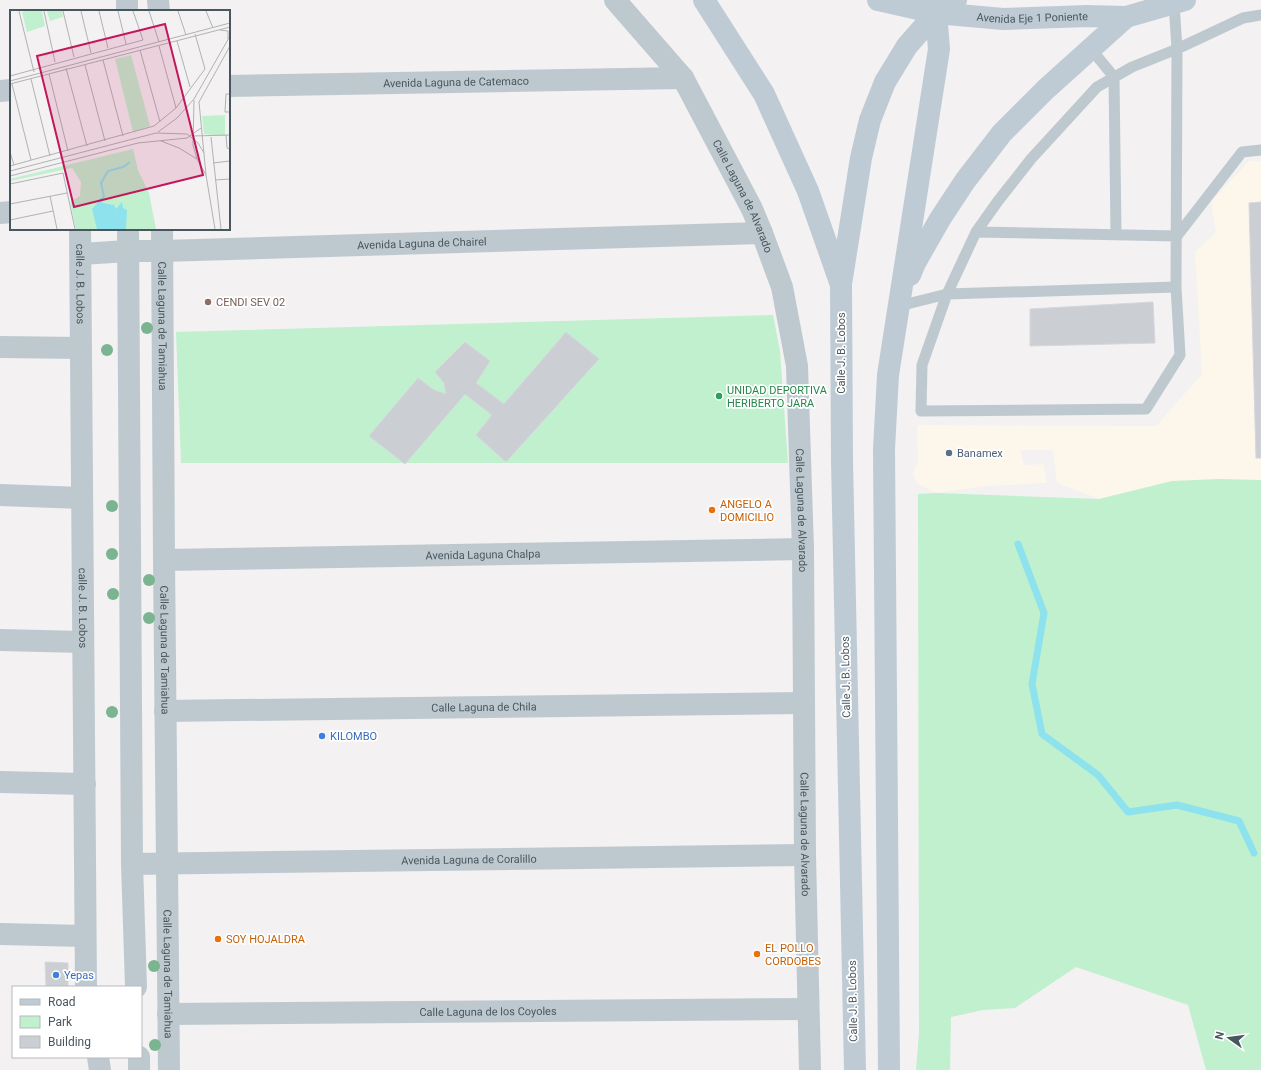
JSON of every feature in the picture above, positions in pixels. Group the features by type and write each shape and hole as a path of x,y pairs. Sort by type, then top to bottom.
{"main road":[{"path":"704,0 764,94 808,191 841,284"},
{"name":"Avenida Eje 1 Poniente","path":"878,0 936,4 1003,19 1088,16 1126,17 1180,1"},
{"path":"841,284 861,158 870,120 885,82 903,52 936,4 956,0"},
{"path":"889,1070 884,449 888,375 939,49 936,4"},
{"path":"899,306 915,263 926,241 965,181 1002,133 1046,90 1126,17"},
{"name":"Calle J. B. Lobos","path":"841,284 842,461 855,1070"}],"street":[{"name":"Calle Laguna de Alvarado","path":"615,0 683,78 752,210 782,287 797,366 803,549 805,855 810,1070"},
{"name":"Avenida Laguna de Catemaco","path":"230,86 683,78"},
{"path":"0,91 10,90"},
{"name":"calle J. B. Lobos","path":"80,230 86,986"},
{"path":"128,230 132,864 136,986"},
{"name":"Calle Laguna de Tamiahua","path":"162,230 169,1070"},
{"name":"Avenida Laguna de Chairel","path":"81,254 128,251 762,233"},
{"path":"0,347 80,348"},
{"path":"0,496 82,498"},
{"name":"Avenida Laguna Chalpa","path":"164,560 803,549"},
{"path":"0,640 83,642"},
{"name":"Calle Laguna de Chila","path":"165,711 803,703"},
{"path":"0,782 85,784"},
{"name":"Avenida Laguna de Coralillo","path":"132,864 805,855"},
{"path":"0,934 85,936"},
{"name":"Calle Laguna de los Coyoles","path":"168,1014 808,1009"},
{"path":"98,1058 100,1070"},
{"path":"139,1058 139,1070"}],"lane":[{"path":"1180,1 1177,49 1176,287 1180,355 1146,409 921,411 922,365 947,294 976,232 998,200 1055,132 1097,87 1114,77 1132,67 1177,49 1242,18 1261,15"},
{"path":"1091,49 1114,77 1116,234"},
{"path":"1177,236 1242,152 1261,150"},
{"path":"976,232 1177,236"},
{"path":"899,306 947,294 1176,287"}],"shaded area":[{"path":"1249,161 1261,161 1261,481 1172,481 1099,499 1057,483 1053,450 1020,450 1024,465 1043,464 1047,483 986,486 936,493 917,483 913,474 918,462 917,425 1156,426 1202,374 1195,252 1216,232 1211,202"}],"green space":[{"path":"773,315 780,351 788,463 181,463 176,332"},
{"path":"1219,479 1261,480 1261,1070 1206,1070 1188,1005 1076,967 1015,1008 983,1010 951,1017 950,1070 916,1070 919,1033 918,494 936,493 1099,499 1172,481"}],"building":[{"path":"1261,202 1261,458 1256,458 1249,203"},
{"path":"1153,302 1155,343 1030,346 1030,309"},
{"path":"566,332 599,359 506,462 476,435 492,415 465,394 405,464 369,436 418,378 434,390 446,394 444,383 435,372 465,342 490,361 476,383 504,404"},
{"name":"Yepas","path":"45,962 68,963 68,986 46,986"}],"waterway":[{"path":"1018,544 1044,613 1032,684 1042,734 1098,775 1128,812 1177,805 1239,821 1254,853"}],"place":[{"name":"CENDI SEV 02","path":"208,302"},
{"name":"UNIDAD DEPORTIVA HERIBERTO JARA","path":"719,396"},
{"name":"Banamex","path":"949,453"},
{"name":"ANGELO A DOMICILIO","path":"712,510"},
{"name":"KILOMBO","path":"322,736"},
{"name":"SOY HOJALDRA","path":"218,939"},
{"name":"EL POLLO CORDOBES","path":"757,954"},
{"name":"Yepas","path":"56,975"}]}
